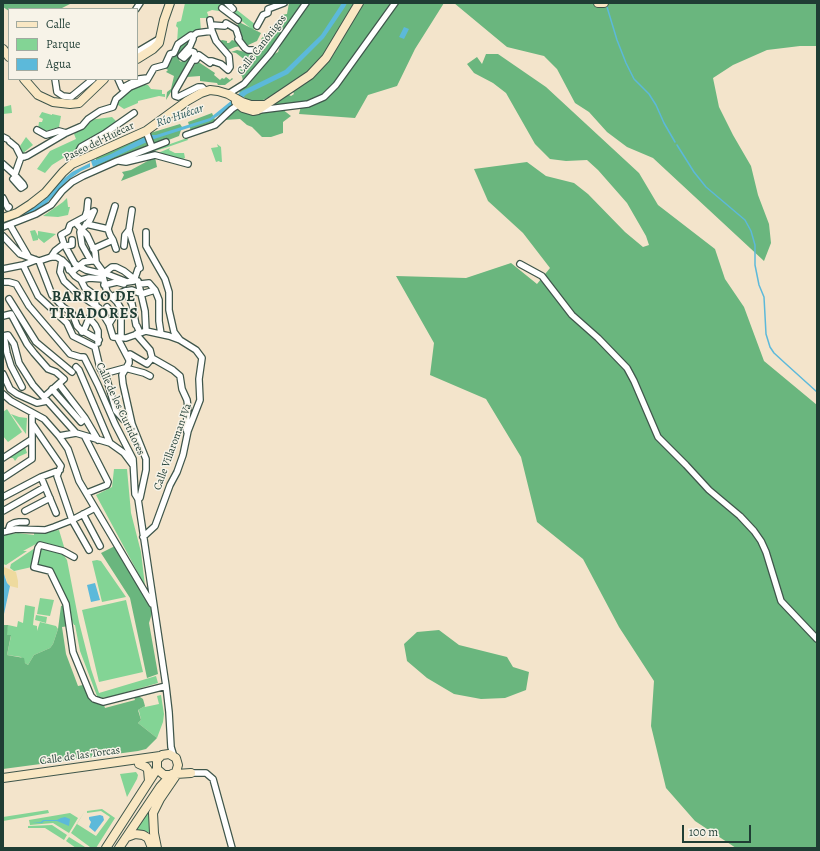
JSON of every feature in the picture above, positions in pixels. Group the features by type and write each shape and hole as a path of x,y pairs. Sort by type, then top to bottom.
{"street":[{"path":"138,58 156,46 161,38 164,20 170,3"},
{"path":"226,3 233,9"},
{"name":"Calle Canónigos","path":"230,95 244,84 270,54 306,3"},
{"path":"258,110 304,80 316,70 326,58 359,3"},
{"path":"193,36 190,46 181,56 184,58 191,50 195,54 175,90 175,96 178,97 202,87 206,91 213,90 230,95 246,110 308,104 324,97 336,85 395,3"},
{"path":"598,3 604,3"},
{"path":"257,26 263,15 268,13 268,9 281,4"},
{"path":"222,8 238,20"},
{"path":"21,157 31,155 66,133 82,126 88,119 100,110 113,107 116,99 130,87 141,83 150,77 154,68 165,65 170,54 174,53 178,44 191,35 193,36 211,25 225,26 226,23 236,29 238,39 245,48 248,50 253,50"},
{"path":"208,61 221,64 228,70 230,67 229,56 216,41 211,25"},
{"path":"138,51 161,38"},
{"path":"193,60 196,60 199,55 214,65"},
{"path":"138,80 150,77"},
{"path":"25,80 36,94 49,100 66,104 75,104 82,101 103,80"},
{"path":"55,80 57,92 63,96 71,97 92,80"},
{"path":"118,80 122,88 137,80"},
{"name":"Paseo del Huécar","path":"3,218 17,213 31,204 45,193 63,172 77,162 146,133 187,101 206,91"},
{"path":"239,103 265,105"},
{"path":"186,135 215,125 239,103"},
{"path":"77,162 76,156 81,147 104,134 134,112"},
{"path":"37,130 46,135 59,131 66,133"},
{"path":"146,133 151,146"},
{"path":"7,139 16,147 21,157 14,177"},
{"path":"28,256 7,226 36,214 51,205 62,191 72,182 87,174 151,146 166,142"},
{"path":"21,157 29,159 41,150"},
{"path":"117,161 126,162 155,154 188,164"},
{"path":"3,164 23,185"},
{"path":"3,199 8,208 9,207"},
{"path":"85,217 88,201"},
{"path":"115,206 108,229 116,249"},
{"path":"104,285 113,283 124,284 134,281 138,269 140,268 129,230 132,210"},
{"path":"127,282 120,279 103,275 86,270 75,264 65,245 62,235 68,231 70,225 78,222 94,211 90,220 80,232 82,245 103,275 104,285 111,297 117,302 121,309 118,338 129,362 122,375 122,384 132,424 146,459 146,473 140,498 138,499"},
{"path":"78,222 82,230 87,235 93,249 94,261"},
{"path":"86,224 108,229"},
{"path":"124,246 125,235 129,230"},
{"path":"146,232 146,246 165,279 169,292 169,310 174,332 180,340"},
{"path":"3,236 20,254 38,261 50,292 63,307 72,313 77,326 82,332 99,340"},
{"path":"51,257 55,251 65,245 72,244 72,240"},
{"path":"93,249 113,240"},
{"path":"3,268 57,257 63,261 75,276 81,280 85,288 92,293 96,305 109,324 113,337 126,338 140,333 161,334 180,340"},
{"path":"63,261 72,258"},
{"path":"63,261 60,272 64,281 77,293 96,305"},
{"path":"70,270 74,270 84,262 94,261"},
{"path":"520,264 542,276 572,315 598,338 627,368 658,437 711,493 740,516 754,532 761,541 766,552 780,599 817,639"},
{"path":"23,265 38,296 67,323"},
{"path":"110,267 120,279"},
{"path":"81,280 103,275 110,267 116,267 135,277 140,284 145,311 140,333"},
{"name":"Calle de los Curtidores","path":"3,282 16,284 29,306 70,354 84,357 133,459 135,468"},
{"path":"140,284 150,283 155,290 159,300 159,321 161,334"},
{"path":"111,297 124,291 132,290 142,294 155,290"},
{"path":"124,291 132,304 136,325 150,350 152,358 173,370 180,376 182,389 187,400 188,408 186,426 187,435"},
{"path":"9,299 36,342 72,372"},
{"path":"63,307 72,336 95,347"},
{"path":"107,307 114,316 109,324"},
{"path":"3,316 11,314 27,344 34,353 48,369 56,372 64,379 52,390 46,399 37,403 10,389 3,374"},
{"path":"82,332 89,318 98,331 99,340 95,347 100,368 107,380 116,411 124,420 132,424"},
{"path":"22,387 11,366 4,336 8,335 14,344 19,363 29,380 76,433 85,437 110,443 124,453 135,468 135,492 138,499 166,686 171,740 174,756 177,761 175,771 153,813 154,833 157,848"},
{"name":"Calle Villaroman IVa","path":"143,537 155,526 170,485 177,472 183,455 187,435 200,400 199,379 202,358 196,350 180,340"},
{"path":"127,355 130,354 147,364 152,358"},
{"path":"76,367 79,370 110,443"},
{"path":"103,374 125,368 150,376"},
{"path":"16,393 29,380"},
{"path":"59,384 85,418 98,440"},
{"path":"52,390 81,422 85,418"},
{"path":"3,394 12,401 44,419 59,436 68,449 79,480 154,607"},
{"path":"3,478 32,459 32,412"},
{"path":"33,425 61,466 57,476 72,520 89,550"},
{"path":"59,436 76,433"},
{"path":"85,437 108,482 107,485 87,493"},
{"path":"3,458 32,439"},
{"path":"3,497 41,477 60,470"},
{"path":"41,477 56,513"},
{"path":"3,511 45,487"},
{"path":"25,511 50,498"},
{"path":"5,531 19,529 45,530 60,526 95,508"},
{"path":"83,514 100,546"},
{"path":"5,531 14,523 26,522"},
{"path":"74,557 63,551 40,545 36,553 34,567 50,571 66,604 73,652 91,696 94,699 103,702 166,686"},
{"path":"171,740 156,762 157,768 162,774 175,771 206,773 213,779 231,848"},
{"path":"161,756 169,754 174,756"},
{"name":"Calle de las Torcas","path":"3,778 161,756"},
{"path":"3,783 65,773 140,764 157,768"},
{"path":"140,764 148,770 149,781"},
{"path":"106,848 157,768"},
{"path":"119,848 160,787 175,771"},
{"path":"126,838 134,834 141,834 148,838 152,848"}],"green space":[{"path":"3,3 72,3 62,8 8,8 8,10 3,7"},
{"path":"185,3 223,3 219,11 212,10 207,12 209,18 200,18 201,31 177,43 178,28 176,26 177,22 181,21"},
{"path":"289,3 302,3 268,54 243,81 242,76 238,73 241,66 251,63 236,53 231,52 237,50 253,54 258,52 262,46 261,39 274,25 279,22 281,15 287,14"},
{"path":"309,3 444,3 415,49 397,86 368,95 355,118 299,114 302,102 268,106 287,94 291,96 294,94 291,87 261,101 248,101 239,92 270,56 278,52 281,43"},
{"path":"454,3 817,3 817,46 800,46 767,50 733,65 713,78 719,107 751,166 758,195 769,224 771,243 764,261 653,158 627,147 607,132 589,112 575,103 557,69 544,56 507,47"},
{"path":"237,10 256,25 253,30 233,14"},
{"path":"239,22 261,33 257,41 246,46 240,39 236,28"},
{"path":"192,38 190,43 181,53 179,60 181,62 190,53 193,54 192,58 166,100 167,92 171,89 174,76 166,72 168,70 165,68 181,44"},
{"path":"222,40 229,43 232,40 236,40 241,46 228,50 219,42"},
{"path":"486,54 498,54 546,87 639,173 658,205 715,249 725,279 744,307 764,361 817,405 817,848 736,848 695,821 666,788 651,726 654,681 619,627 583,559 537,522 521,457 486,399 430,375 434,343 396,276 466,278 511,263 537,284 550,268 523,233 488,201 474,169 527,162 546,176 574,183 588,194 625,232 643,247 649,245 646,236 627,203 598,170 587,160 566,161 550,159 535,144 506,93 493,83 474,73 467,64 477,57 482,64"},
{"path":"197,61 215,73 214,75 220,80 226,77 230,80 232,78 233,79 225,85 218,85 217,83 200,81 200,76 187,77"},
{"path":"148,85 151,89 162,90 162,94 165,94 165,97 159,96 138,101 138,103 124,109 118,105 117,101 130,89"},
{"path":"242,104 267,113 282,109 291,116 283,122 283,133 271,137 262,137 252,127 240,119 224,120"},
{"path":"11,105 12,113 3,114 3,107"},
{"path":"42,112 61,116 59,127 46,131 38,129 39,122 42,122 43,119 39,117"},
{"path":"212,113 216,122 191,131 188,122"},
{"path":"112,117 117,122 75,156 73,152 52,165 45,173 37,169 50,151 76,139 74,134 89,120"},
{"path":"180,124 182,127 179,136 95,168 96,158 146,131 147,134"},
{"path":"26,137 33,145 22,154 20,146"},
{"path":"187,138 188,140 131,158"},
{"path":"217,144 221,147 222,162 216,162 211,148 218,147"},
{"path":"170,148 169,150 175,153 184,153 185,158 181,160 158,153"},
{"path":"155,157 157,167 121,181 124,175 122,172 131,170"},
{"path":"67,198 68,207 70,207 68,215 58,217 43,216 63,202"},
{"path":"35,230 38,236 38,231 56,234 44,243 38,238 38,240 33,241 30,231"},
{"path":"7,409 22,432 8,442 3,436 3,412"},
{"path":"11,414 27,418 26,434"},
{"path":"25,447 27,453 18,457 15,461 13,458 9,458"},
{"path":"114,469 127,469 131,513 141,552 145,586 96,495 112,487"},
{"path":"59,530 65,550 63,554 67,560 79,622 99,693 156,676 158,683 110,697 100,698 97,696 80,651 75,625 72,621 69,621 66,604 50,571 34,567 35,558 43,544 36,544 23,551 27,551 6,565 3,564 3,535 18,533 34,535 34,533"},
{"path":"117,545 154,607 149,623 158,674 147,678 130,598 101,553"},
{"path":"35,548 36,550 32,567 14,571 10,568 11,564"},
{"path":"92,561 101,561 126,597 102,602"},
{"path":"40,598 54,600 50,616 37,614"},
{"path":"126,600 143,672 99,682 82,610"},
{"path":"66,604 69,626 62,627 66,654 78,686 83,685 88,697 93,702 104,705 105,708 135,700 134,697 140,697 143,699 145,706 138,710 141,720 138,723 157,738 146,749 138,751 3,769 3,625 8,625 7,635 11,635 7,655 24,658 25,663 28,665 34,655 50,648 53,644 58,629 61,606"},
{"path":"25,605 35,607 33,625 37,626 37,631 40,622 56,626 58,629 53,644 50,648 34,655 28,665 21,657 7,655 11,636 6,635 8,625 17,627 18,621 23,623"},
{"path":"36,615 47,617 46,623 35,620"},
{"path":"439,630 459,645 507,657 513,667 529,672 526,690 505,698 481,699 454,694 427,678 407,661 404,644 417,632"},
{"path":"161,695 164,714 163,722 157,738 138,723 141,720 138,710 145,706 159,704 157,696"},
{"path":"136,772 138,775 137,779 127,797 120,774"},
{"path":"158,795 152,831 146,833 134,832"},
{"path":"102,809 115,818 96,848 89,848 90,847 71,833 85,811 77,824 96,836 110,817 101,811 87,813 87,811"},
{"path":"48,810 49,813 3,821 3,817"},
{"path":"70,813 78,818 69,833 53,823 30,825 29,820"},
{"path":"52,825 67,835 64,840 45,828 28,828 28,826"},
{"path":"69,837 85,848 76,848 66,841"}],"sand":[{"path":"4,567 16,572 18,588 10,586 7,583 3,574"}],"water":[{"path":"342,3 347,3 324,38 288,74 247,94 241,99 237,95 242,91 285,70 321,35"},
{"path":"404,27 409,29 404,39 399,37"},
{"path":"231,101 235,105 210,121 151,140 149,135 156,135 210,118"},
{"path":"145,137 147,142 93,167 91,161 93,159 96,160 109,155"},
{"path":"90,163 90,167 68,180 46,204 29,214 3,225 3,221 21,216 43,201 61,181 72,172"},
{"path":"3,574 10,586 4,614"},
{"path":"95,583 100,600 91,602 87,585"},
{"path":"100,815 103,816 104,820 95,832 89,827 91,822 89,817"},
{"path":"65,817 70,819 69,826 57,821 44,821 42,823 32,822 41,822 43,820 57,820"}],"waterway":[{"path":"607,7 617,40 634,79 649,94 675,142"},
{"path":"677,145 694,172 706,187 745,220 751,231 755,245 755,265 759,285 764,297 766,334 770,347 774,353 817,392"}],"district":[{"name":"BARRIO DE TIRADORES","path":"94,306"}],"water label":[{"name":"Río Huécar","path":"180,116"}]}
